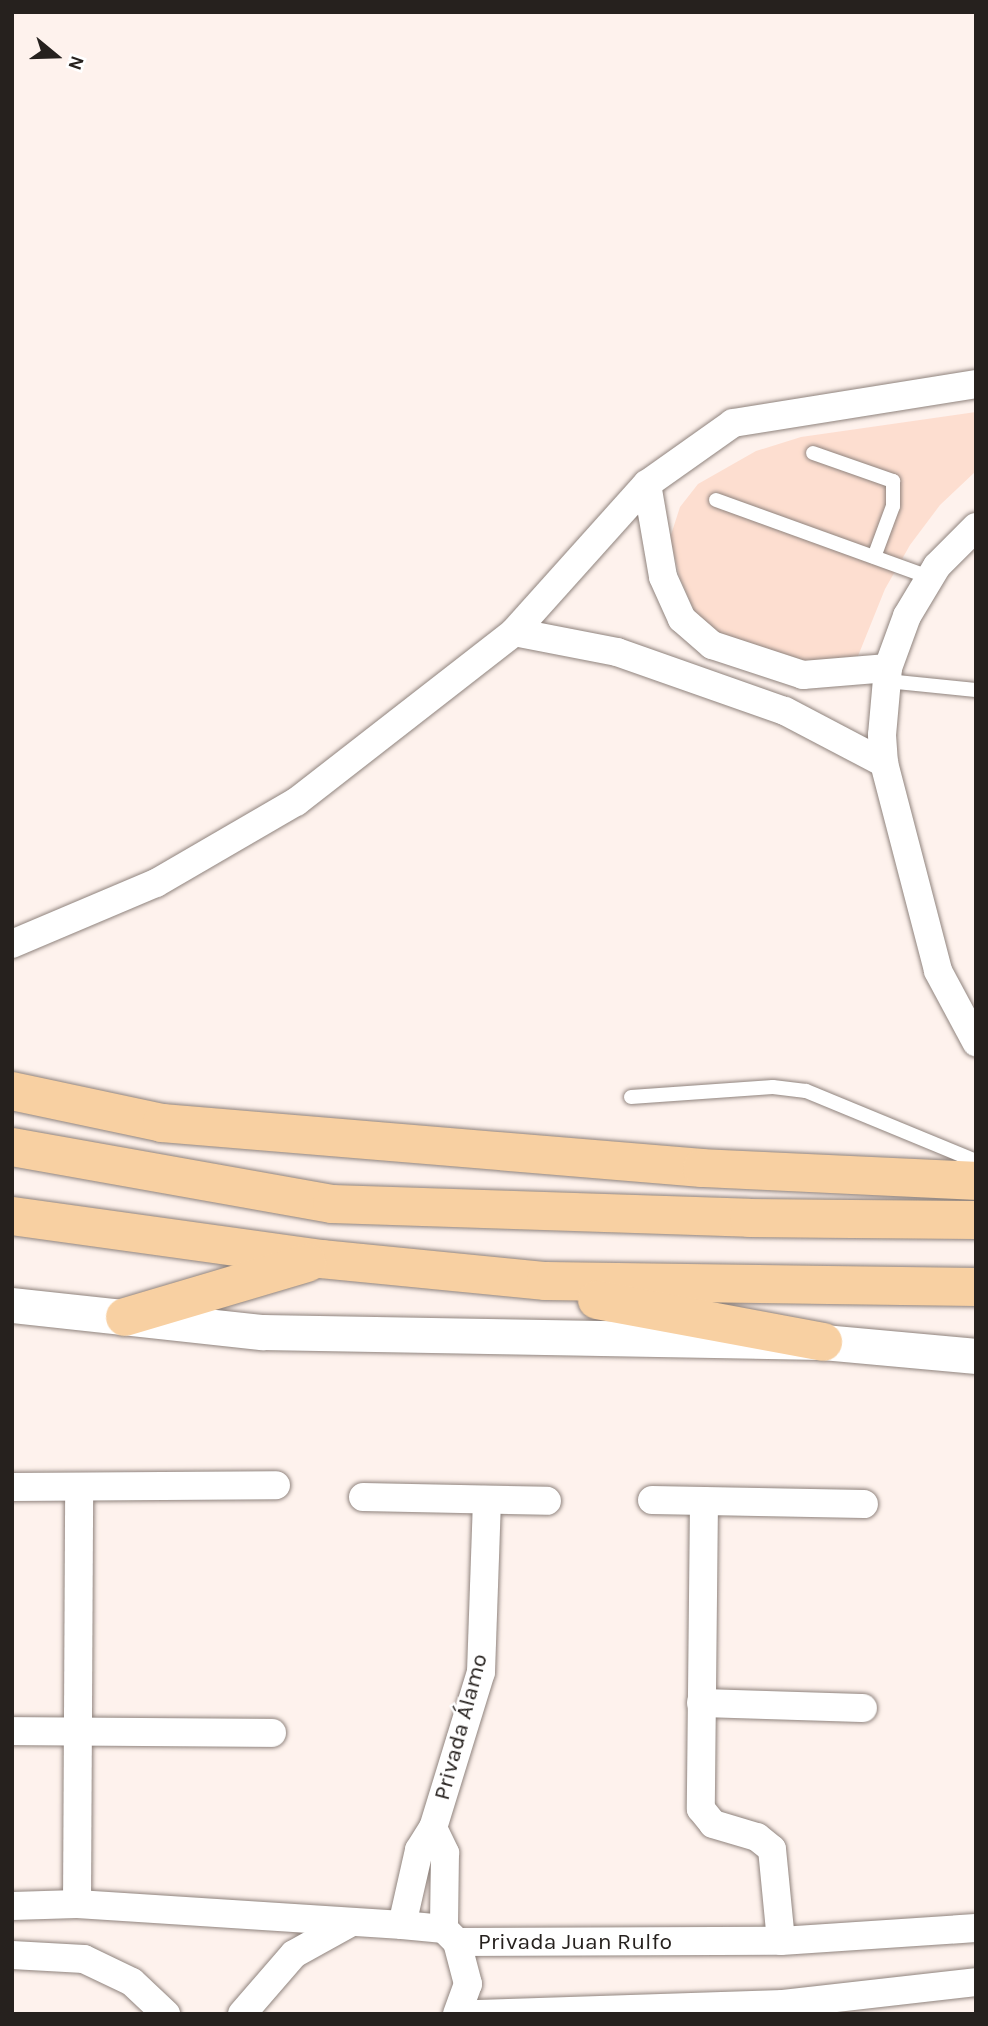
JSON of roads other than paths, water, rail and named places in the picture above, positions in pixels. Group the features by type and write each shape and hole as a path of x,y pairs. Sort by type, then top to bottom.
{"highway":[{"path":"12,1091 162,1123 702,1168 976,1181"},
{"path":"12,1147 332,1204 669,1216 976,1220"},
{"path":"12,1216 321,1259 560,1282 976,1287"},
{"path":"125,1317 321,1259"},
{"path":"479,1276 823,1342"}],"street":[{"path":"12,944 156,883 296,802 514,632 646,484 733,422 976,384"},
{"path":"646,484 663,577 682,619 712,645 803,675 887,674"},
{"path":"976,527 929,577 887,674 884,763 938,971 976,1042"},
{"path":"514,632 617,652 785,711 884,763"},
{"path":"12,1305 262,1332 823,1342 976,1356"},
{"path":"12,1487 276,1485"},
{"path":"77,1904 79,1487"},
{"path":"363,1497 547,1501"},
{"name":"Privada Álamo","path":"402,1925 419,1850 433,1828 481,1672 487,1500"},
{"path":"652,1500 864,1504"},
{"path":"704,1501 701,1703 704,1816 713,1824 768,1844 781,1941"},
{"path":"701,1703 863,1708"},
{"path":"12,1731 272,1733"},
{"name":"Privada Álamo","path":"433,1828 445,1853 451,1936 468,1984 457,2014"},
{"name":"Privada Juan Rulfo","path":"12,1906 77,1904 402,1925 451,1936 781,1941 976,1928"},
{"path":"242,2014 294,1954 352,1922"},
{"path":"12,1955 84,1959 132,1982 166,2014"},
{"path":"478,2014 783,2004 976,1982"}],"lane":[{"path":"813,453 893,481 893,506 874,557"},
{"path":"716,500 929,577"},
{"path":"887,674 976,690"},
{"path":"631,1097 773,1087 806,1091 976,1161"}]}
